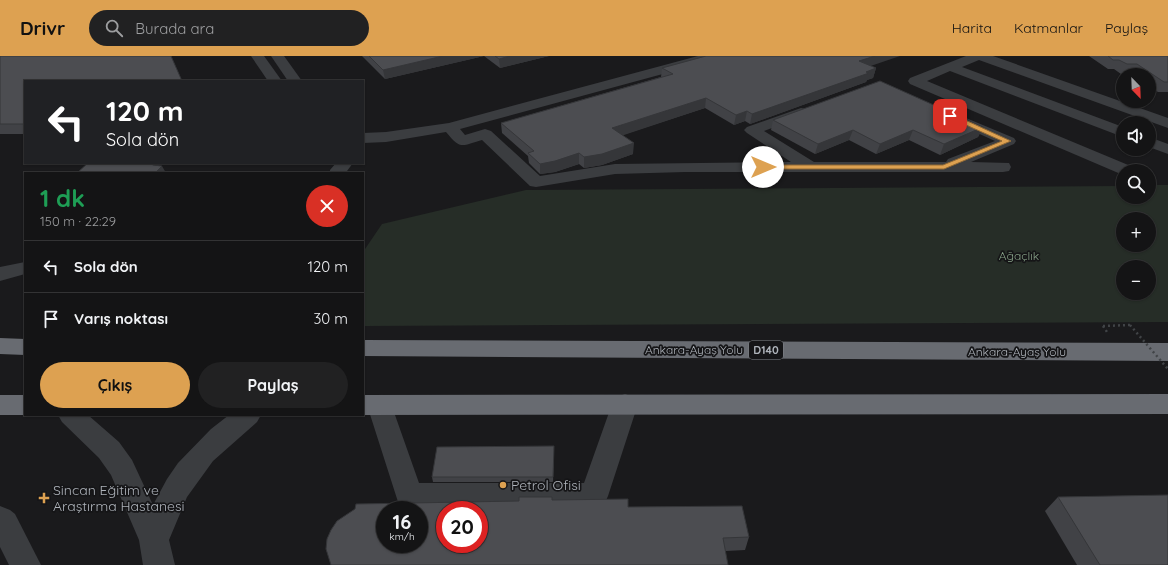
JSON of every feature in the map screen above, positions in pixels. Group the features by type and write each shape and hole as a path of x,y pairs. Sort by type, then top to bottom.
{"highway":[{"path":"0,346 24,346"},
{"name":"Ankara-Ayaş Yolu","path":"364,348 1168,352"},
{"path":"372,405 1168,404"},
{"path":"0,405 24,405"}],"street":[{"path":"257,56 274,80"},
{"path":"277,56 294,80"},
{"path":"364,126 420,123 672,56"},
{"path":"364,138 386,137 450,127 713,56"},
{"path":"977,56 915,81 1116,166"},
{"path":"981,56 1168,123"},
{"path":"951,67 1116,129"},
{"path":"810,167 752,130 818,106"},
{"path":"943,113 1008,141 944,167"},
{"path":"364,150 404,125"},
{"path":"450,127 462,141 485,134 536,182 616,168 1003,167"},
{"path":"1156,145 1168,149"},
{"path":"339,172 338,170 344,164"},
{"path":"0,274 24,268"},
{"path":"372,405 409,496 594,496 625,404"},
{"path":"72,416 109,450 122,468 157,552"},
{"path":"157,552 167,506 180,481 200,456 247,416"},
{"path":"0,520 4,524 25,565"}],"path":[{"path":"1103,326 1130,325 1168,368"}],"green space":[{"name":"Ağaçlık","path":"1156,185 1168,185 1168,322 364,326 364,251 382,224 526,190 1116,186 1116,204 1156,204"}],"building":[{"path":"0,56 171,56 182,80 24,80 24,124 0,124"},
{"path":"369,56 443,56 383,70"},
{"path":"495,56 510,56 499,59"},
{"path":"706,56 875,56 859,61 876,68 866,72 869,73 752,114 747,111 736,115 706,98 612,128 634,143 602,154 584,157 579,153 540,164 528,153 534,151 501,123 673,74 662,68"},
{"path":"1108,56 1168,56 1168,82 1164,82 1156,77 1156,68 1143,68 1137,64 1127,64 1119,60 1113,60"},
{"path":"880,81 983,127 944,144 913,130 880,144 853,130 818,144 773,120"},
{"path":"87,164 152,164 162,166 156,172 78,172"},
{"path":"554,446 553,477 432,477 437,447"},
{"path":"1168,495 1168,565 1100,565 1058,497"},
{"path":"519,497 552,497 552,500 628,499 628,507 742,506 749,537 723,538 728,565 331,565 326,549 327,539 337,521 355,509 356,504 376,504 376,553 428,553 428,503 436,503 436,553 488,553 488,502 519,501"}],"place":[{"name":"Petrol Ofisi","path":"503,485"},
{"name":"Sincan Eğitim ve Araştırma Hastanesi","path":"44,498"}],"route":[{"path":"763,167 944,167 1008,141 950,116"}]}
